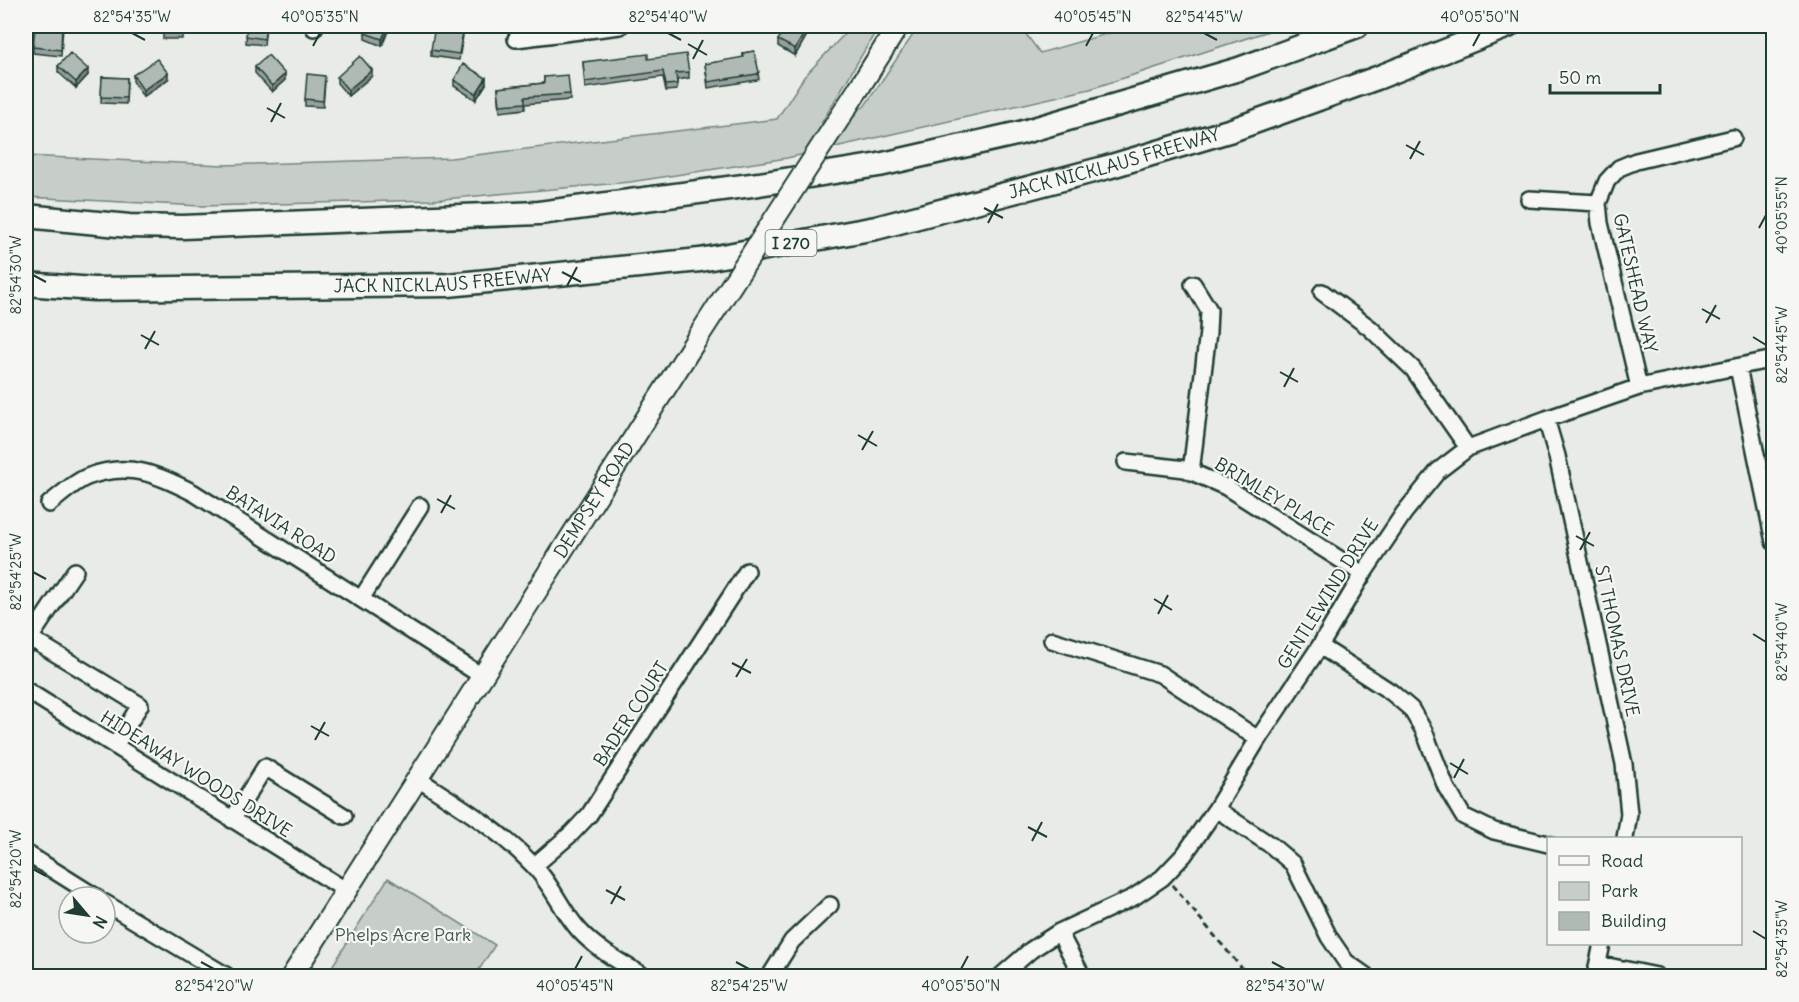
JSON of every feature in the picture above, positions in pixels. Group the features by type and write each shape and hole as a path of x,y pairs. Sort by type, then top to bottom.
{"highway":[{"path":"26,216 129,226 183,227 539,213 759,184 879,165 1020,133 1239,69 1357,26"},
{"name":"JACK NICKLAUS FREEWAY","path":"26,284 94,289 448,285 700,260 876,228 1108,167 1232,130 1377,78 1508,26"}],"main road":[{"name":"DEMPSEY ROAD","path":"292,976 898,26"}],"street":[{"path":"516,39 620,26"},
{"name":"GATESHEAD WAY","path":"1639,387 1600,223 1598,203 1607,181 1619,168 1636,161 1733,138"},
{"path":"1529,200 1598,203"},
{"path":"1191,472 1209,310 1193,284"},
{"path":"1322,292 1370,328 1413,369 1468,448"},
{"name":"GENTLEWIND DRIVE","path":"1001,976 1031,950 1059,932 1134,897 1162,878 1184,855 1320,646 1363,574 1404,513 1438,471 1468,448 1546,418 1639,387 1773,359"},
{"path":"1738,367 1773,542"},
{"name":"ST THOMAS DRIVE","path":"1546,418 1557,456 1624,764 1629,813 1625,837"},
{"name":"BRIMLEY PLACE","path":"1126,462 1185,469 1226,487 1363,574"},
{"name":"BATAVIA ROAD","path":"49,504 85,477 112,470 131,469 151,473 194,493 482,676"},
{"path":"361,599 420,506"},
{"path":"75,571 28,642 141,705 115,746"},
{"name":"BADER COURT","path":"534,866 573,833 589,814 747,571"},
{"path":"1052,640 1160,674 1258,739"},
{"path":"1320,646 1391,692 1411,709 1424,731 1446,787 1464,816 1494,831 1547,844"},
{"name":"HIDEAWAY WOODS DRIVE","path":"26,690 346,891"},
{"path":"232,820 265,767 344,816"},
{"path":"418,779 512,844 534,866 578,930 610,956 642,975"},
{"path":"1216,809 1272,846 1293,864 1329,937 1346,962 1366,976"},
{"path":"26,853 77,885"},
{"path":"770,976 792,940 830,905"},
{"path":"117,910 226,976"},
{"path":"1059,932 1082,976"},
{"path":"1602,945 1596,970 1657,976"}],"path":[{"path":"1162,878 1173,886 1246,976"}],"green space":[{"path":"852,26 879,26 822,122 864,107 919,26 1020,26 1040,53 1134,26 1284,26 1090,89 787,158 630,182 433,200 201,206 26,197 26,156 224,165 451,158 777,119 804,77"},
{"name":"Phelps Acre Park","path":"388,878 495,945 475,976 326,976"}],"building":[{"path":"45,26 62,26 61,50 33,47 35,29"},
{"path":"163,26 183,26 182,33 163,33"},
{"path":"247,26 266,26 264,39 246,36"},
{"path":"368,26 388,26 382,39 365,33"},
{"path":"435,26 463,30 459,54 431,50"},
{"path":"786,26 807,28 795,49 778,40"},
{"path":"754,51 759,72 757,74 708,82 705,64 744,57 743,53"},
{"path":"70,53 88,69 76,82 58,66"},
{"path":"648,54 648,59 686,54 689,72 676,73 677,84 666,85 663,71 585,82 583,62"},
{"path":"268,55 285,74 272,86 255,67"},
{"path":"360,56 372,70 348,90 337,77"},
{"path":"157,59 168,73 143,90 133,75"},
{"path":"463,64 486,78 476,94 454,80"},
{"path":"307,74 325,76 323,101 305,99"},
{"path":"568,75 570,94 525,97 525,103 500,105 498,88 544,83 544,77"},
{"path":"102,77 127,78 126,98 101,97"}]}
